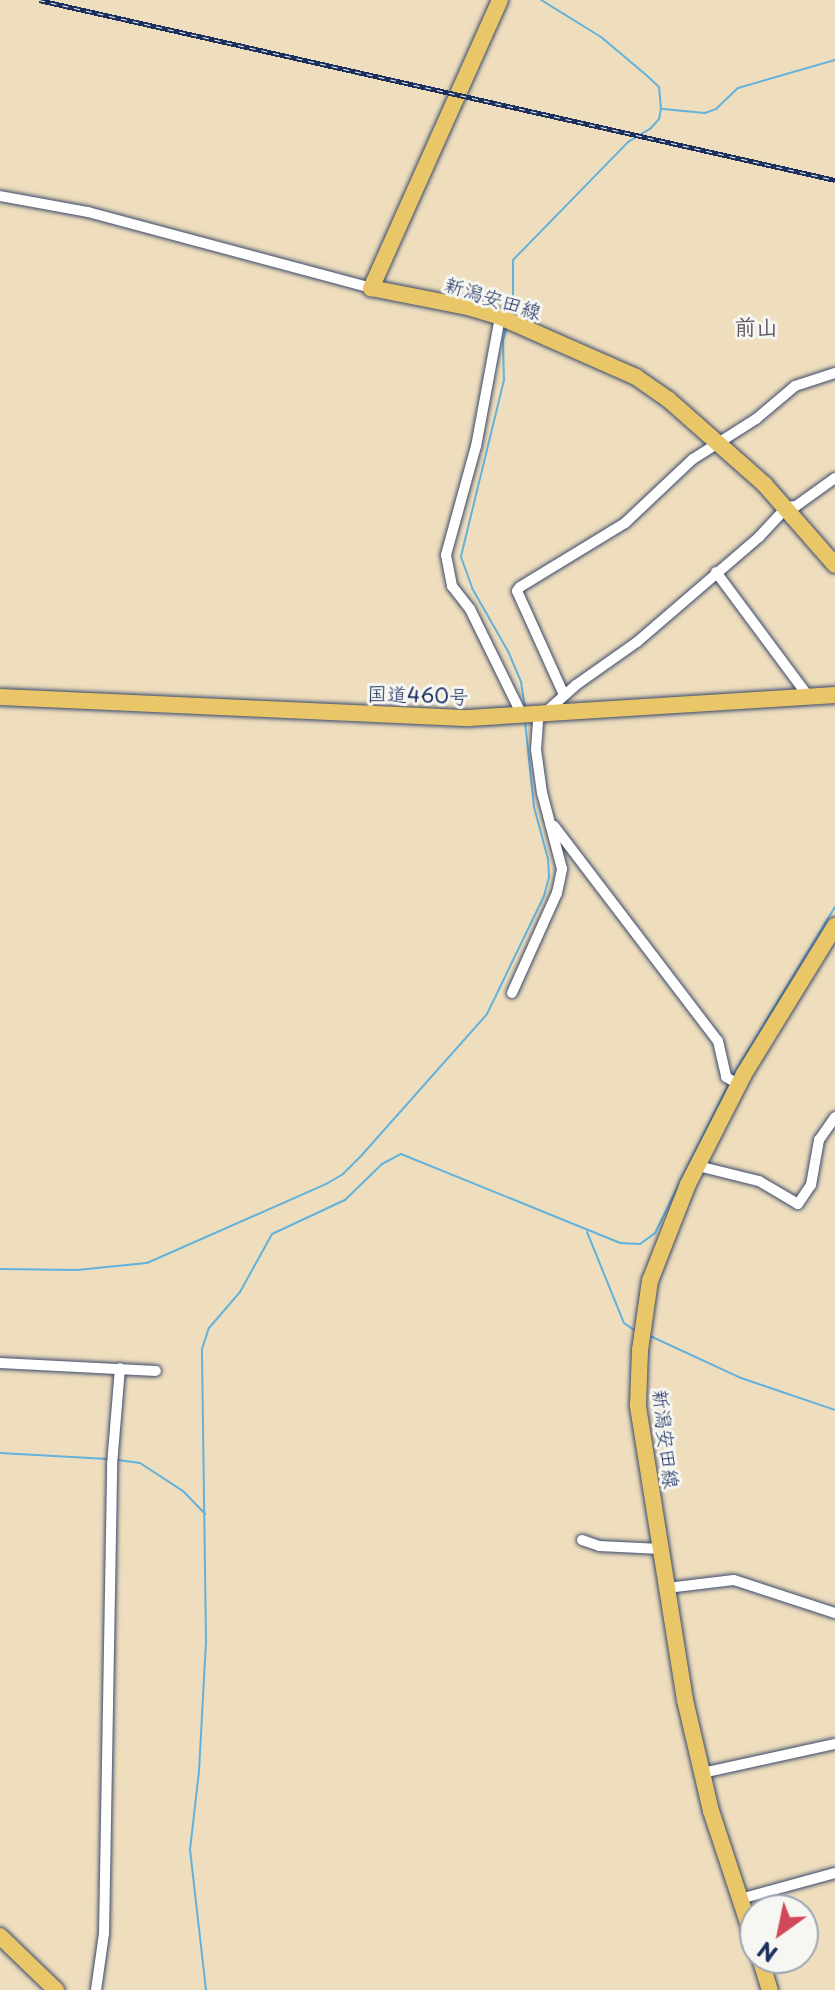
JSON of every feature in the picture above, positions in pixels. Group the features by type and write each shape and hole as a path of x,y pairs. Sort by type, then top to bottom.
{"main road":[{"path":"371,288 500,0"},
{"name":"新潟安田線","path":"371,288 468,307 500,317 636,377 719,442 787,507 835,565"},
{"name":"国道460号","path":"0,697 468,718 835,695"},
{"name":"新潟安田線","path":"739,1896 702,1773 685,1700 638,1405 641,1336 644,1306 658,1256 698,1166 738,1084 835,926"},
{"path":"0,1936 56,1990"}],"street":[{"path":"0,196 88,212 371,288"},
{"path":"500,317 476,446 446,555 452,586 470,609 538,719 536,750 562,869 557,893 512,993"},
{"path":"564,695 517,591 625,523 693,459 756,419 795,386 835,373"},
{"path":"533,713 564,695 637,642 759,537 787,507 796,506 835,478"},
{"path":"716,572 809,697"},
{"path":"550,822 718,1041 726,1077 738,1084"},
{"path":"698,1166 759,1181 798,1204 811,1185 819,1140 835,1117"},
{"path":"0,1363 156,1371"},
{"path":"96,1990 104,1934 112,1465 120,1368"},
{"path":"582,1540 599,1546 661,1549"},
{"path":"667,1588 734,1580 835,1613"},
{"path":"702,1773 835,1744"},
{"path":"758,1894 835,1873"}],"waterway":[{"path":"513,314 513,260 628,142 650,129 659,119 661,109 659,87 645,74 601,37 541,0"},
{"path":"663,109 705,113 716,109 738,88 835,60"},
{"path":"507,327 503,340 504,380 461,557 472,588 508,651 521,682 525,708"},
{"path":"0,1269 77,1270 147,1263 326,1184 343,1174 361,1156 487,1014 544,896 549,877 548,859 534,807 525,722"},
{"path":"732,1077 835,907"},
{"path":"206,1990 190,1850 199,1771 206,1640 202,1349 209,1328 240,1292 272,1234 345,1200 382,1164 401,1154 620,1243 640,1244 655,1233 729,1083"},
{"path":"587,1232 624,1323 634,1330"},
{"path":"648,1335 741,1378 835,1410"},
{"path":"0,1453 108,1459"},
{"path":"118,1460 140,1463 183,1491 205,1514"}],"railway":[{"path":"39,0 835,180"}],"district":[{"name":"前山","path":"756,326"}]}
